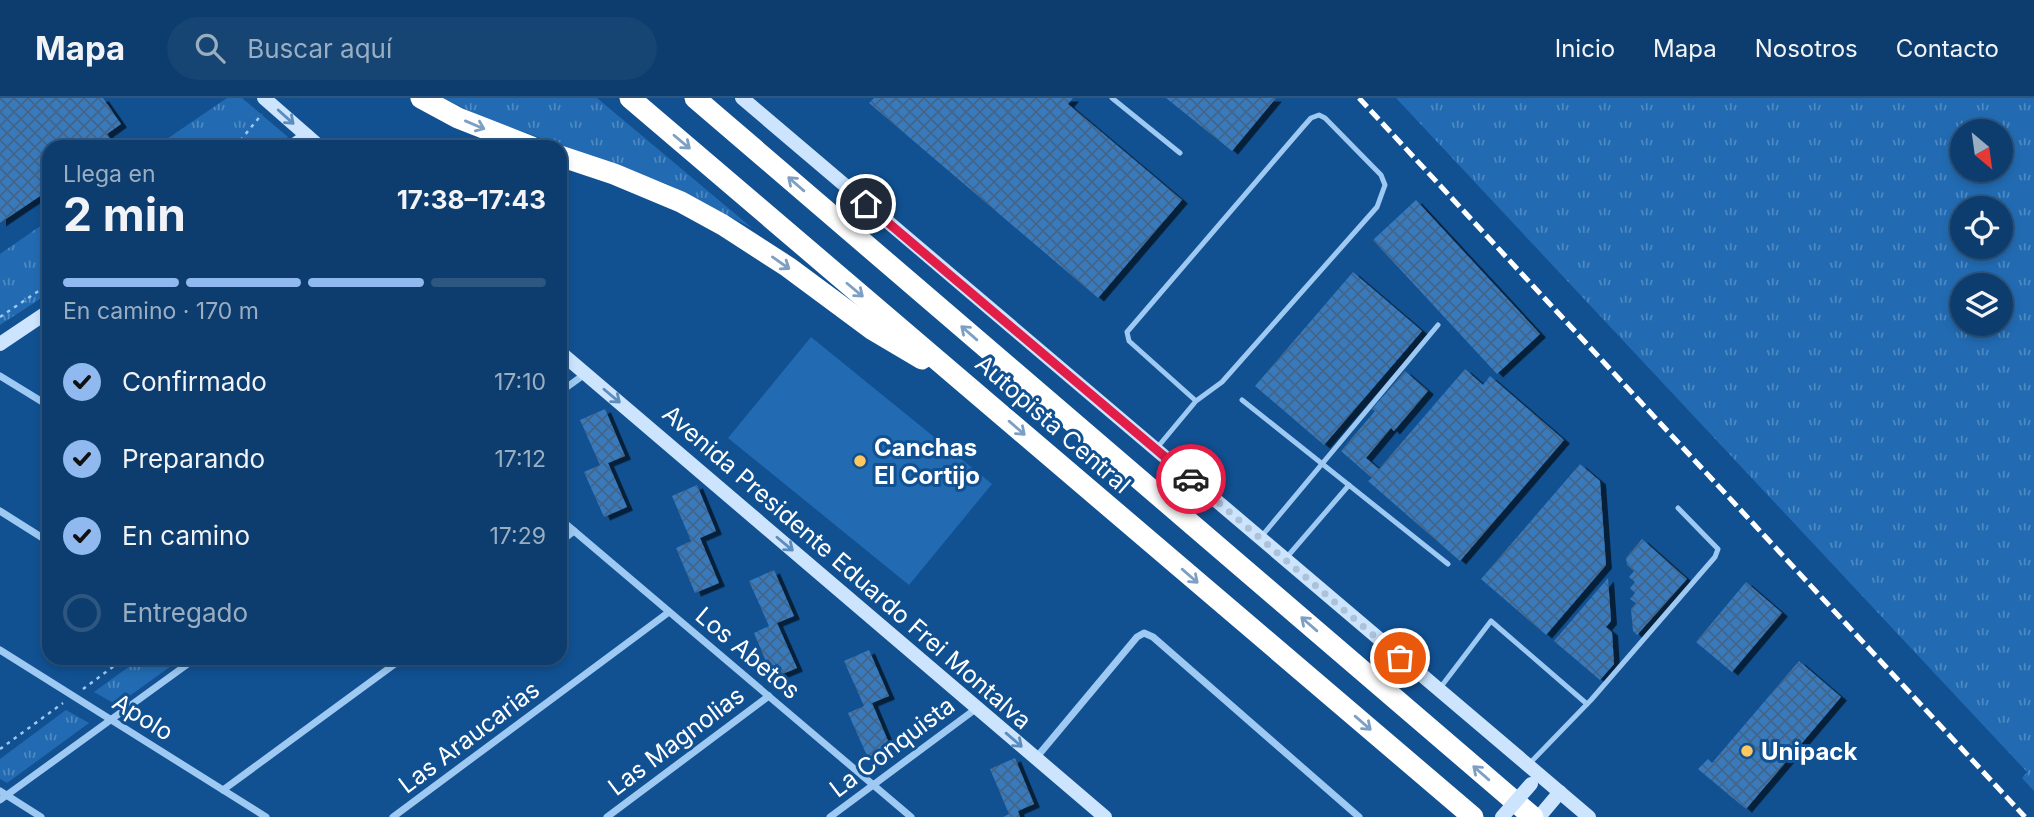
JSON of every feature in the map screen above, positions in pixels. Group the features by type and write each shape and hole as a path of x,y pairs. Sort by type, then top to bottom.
{"highway":[{"path":"421,98 458,118 514,140"},
{"name":"Autopista Central","path":"630,98 1473,817"},
{"name":"Autopista Central","path":"695,98 1541,811"},
{"path":"567,158 637,183 712,219 788,267 873,330 965,383"}],"main road":[{"path":"742,98 1438,690 1533,774 1560,792 1589,817"},
{"path":"268,101 312,140"},
{"path":"301,140 307,136"},
{"path":"0,344 42,316"},
{"name":"Avenida Presidente Eduardo Frei Montalva","path":"567,358 1105,817"},
{"path":"1502,817 1533,774"},
{"path":"1539,817 1541,811 1560,792"}],"street":[{"path":"567,387 585,373"},
{"path":"0,376 42,402"},
{"path":"0,512 42,538"},
{"name":"Los Abetos","path":"567,525 911,817"},
{"path":"567,536 574,531"},
{"name":"Las Araucarias","path":"393,817 669,612"},
{"path":"1036,758 1137,637 1144,633 1153,637 1359,817"},
{"name":"Apolo","path":"0,650 266,817"},
{"path":"41,817 2,796 187,665"},
{"path":"223,790 393,665"},
{"name":"Las Magnolias","path":"607,817 769,696"},
{"name":"La Conquista","path":"830,817 977,708"}],"lane":[{"path":"1112,98 1180,153"},
{"path":"1156,449 1196,401 1223,382 1377,207 1383,196 1385,185 1381,175 1319,115 1311,118 1303,127 1127,332 1129,341 1196,401"},
{"path":"1260,538 1438,325"},
{"path":"1242,400 1448,564"},
{"path":"1285,560 1349,485"},
{"path":"1533,774 1587,704 1715,557 1718,549 1678,508"},
{"path":"1438,690 1490,621 1587,704"}],"path":[{"path":"240,140 268,101"},
{"path":"0,317 42,289"}],"green space":[{"path":"227,98 242,98 288,137 283,140 165,140"},
{"path":"444,98 597,98 752,228 667,184 567,148 567,140 546,140 477,115"},
{"path":"1396,98 2034,98 2034,791 2022,778 2027,772"},
{"path":"42,225 42,298 0,325 0,254"},
{"name":"Canchas El Cortijo","path":"811,337 992,484 909,585 728,438"},
{"path":"131,665 172,665 117,705 94,692"},
{"path":"66,710 89,723 7,783 0,779 0,759"}],"building":[{"path":"0,98 103,98 121,124 107,134 111,140 42,140 42,195 0,223"},
{"path":"874,98 1073,98 1068,104 1182,200 1098,298 869,103"},
{"path":"1166,98 1276,98 1232,151"},
{"path":"1416,200 1540,334 1497,374 1373,240"},
{"path":"1353,272 1422,331 1324,445 1255,386"},
{"path":"1465,369 1483,385 1490,376 1564,440 1460,561 1368,481 1372,478 1341,451 1405,371 1428,391 1394,431 1391,428 1366,458 1379,469"},
{"path":"605,409 625,456 608,463 627,507 604,517 584,472 600,465 580,420"},
{"path":"1580,464 1600,481 1606,565 1546,635 1481,579"},
{"path":"697,485 716,531 700,538 719,583 695,593 676,548 691,541 672,496"},
{"path":"1642,539 1687,579 1637,635 1633,631 1631,609 1636,603 1630,599 1635,593 1630,588 1635,582 1629,577 1634,571 1627,565 1626,558"},
{"path":"774,570 794,616 777,623 797,668 773,678 754,633 769,626 749,581"},
{"path":"1608,578 1611,621 1606,627 1612,632 1614,664 1600,680 1554,641"},
{"path":"1746,582 1782,613 1732,672 1696,642"},
{"path":"869,650 889,696 872,703 891,748 868,758 848,713 864,706 844,661"},
{"path":"1799,661 1841,697 1746,809 1698,769 1708,759 1712,763"},
{"path":"1015,758 1034,804 1018,811 1020,817 1003,817 1009,814 990,769"}],"railway":[{"path":"1359,98 2025,817"}],"way so far":[{"path":"1191,479 1400,658"}],"place":[{"name":"Canchas El Cortijo","path":"860,461"},
{"name":"Unipack","path":"1747,751"}],"route":[{"path":"866,204 1191,479"}]}
